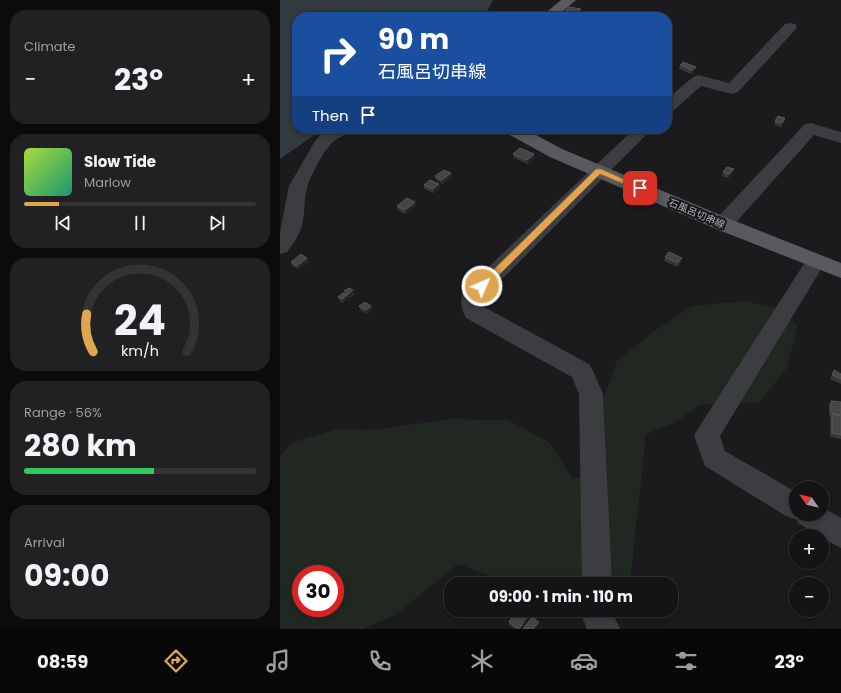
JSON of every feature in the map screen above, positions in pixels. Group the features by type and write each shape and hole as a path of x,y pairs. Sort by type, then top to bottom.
{"main road":[{"path":"554,12 569,0"},
{"name":"石風呂切串線","path":"521,134 556,153 723,224 841,271"}],"street":[{"path":"672,103 698,80 732,89 790,27"},
{"path":"723,224 811,128 841,138"},
{"path":"280,247 290,234 294,224 297,188 322,142 332,134"},
{"path":"597,577 590,394 581,371 474,312 471,297 639,134"},
{"path":"789,503 714,458 707,435 816,261"},
{"path":"820,521 841,534"},
{"path":"598,617 605,629"}],"shaded area":[{"path":"280,0 493,0 487,12 292,12 292,134 316,134 280,159"},
{"path":"746,301 774,308 798,325 787,368 759,403 700,405 674,423 646,434 631,577 494,577 458,564 395,615 363,629 280,629 280,456 291,443 334,430 378,429 451,419 508,420 550,443 572,477 604,482 604,397 617,361 653,332 692,306"}],"building":[{"path":"569,7 581,9 578,12 564,12"},
{"path":"683,62 696,67 692,70 680,65"},
{"path":"778,116 785,118 782,123 775,121"},
{"path":"520,148 534,154 527,160 513,154"},
{"path":"727,167 734,169 729,174 723,172"},
{"path":"444,170 451,173 442,180 435,176"},
{"path":"430,180 439,184 433,189 424,185"},
{"path":"407,198 415,202 405,210 397,206"},
{"path":"669,252 682,258 678,263 665,257"},
{"path":"301,254 307,258 297,266 291,262"},
{"path":"349,288 353,290 348,294 344,291"},
{"path":"343,293 347,295 342,299 338,297"},
{"path":"365,302 371,306 366,310 359,306"},
{"path":"834,370 841,374 841,379 832,375"},
{"path":"831,401 841,402 841,415 831,413"},
{"path":"832,414 841,416 841,435 832,433"},
{"path":"512,617 527,617 519,629 509,622"},
{"path":"532,617 539,622 533,629 523,629"}],"route":[{"path":"482,286 599,171 640,188"}]}
